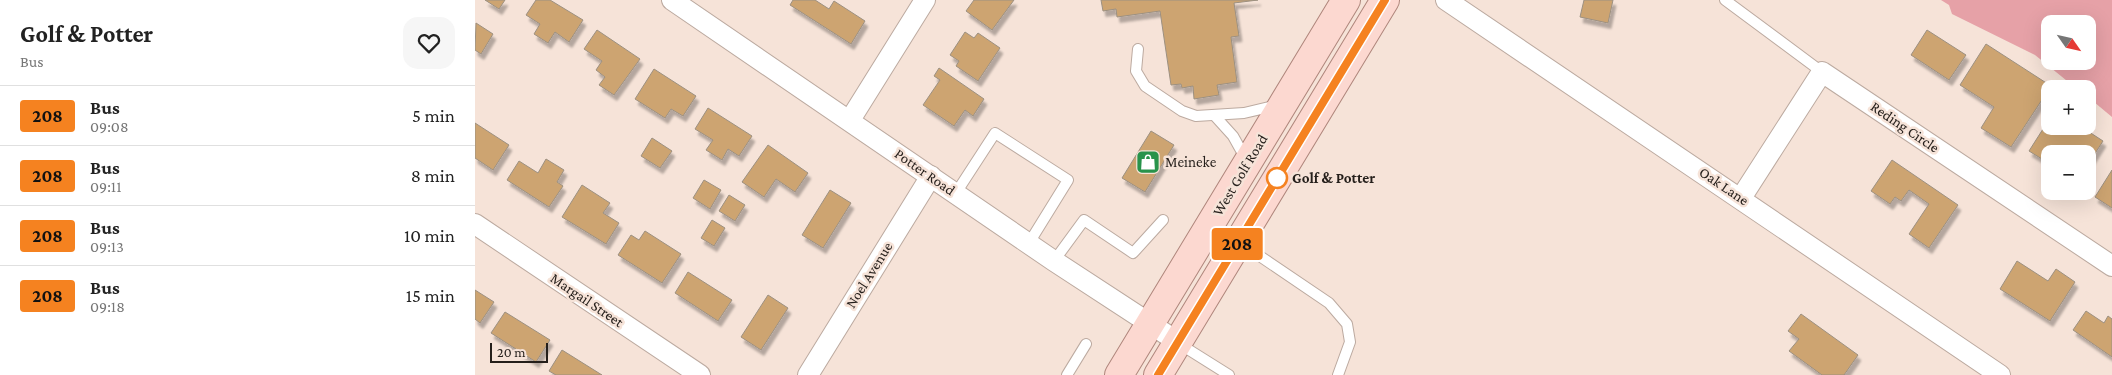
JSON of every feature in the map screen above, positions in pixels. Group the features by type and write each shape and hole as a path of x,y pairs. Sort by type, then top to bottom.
{"main road":[{"name":"West Golf Road","path":"1119,375 1346,0"},
{"path":"1158,375 1385,0"}],"street":[{"name":"Potter Road","path":"672,0 1054,261 1177,342"},
{"path":"850,120 925,0"},
{"name":"Oak Lane","path":"1446,0 2000,375"},
{"path":"1741,198 1822,72"},
{"name":"Reding Circle","path":"1822,72 2112,266"},
{"name":"Noel Avenue","path":"808,375 931,176"},
{"name":"Margail Street","path":"475,224 699,375"}],"lane":[{"path":"1725,0 1822,72"},
{"path":"1137,49 1136,72 1145,86 1181,111 1196,116 1243,114 1266,110 1284,102"},
{"path":"1214,115 1233,136 1248,162"},
{"path":"955,193 995,133 1068,180 1029,243"},
{"path":"1054,261 1084,220 1133,253 1163,220"},
{"path":"1238,242 1329,303 1347,324 1350,342 1338,375"},
{"path":"1177,342 1229,375"},
{"path":"1067,375 1086,344"}],"shaded area":[{"path":"1941,0 2112,0 2112,117 2096,104 2096,80 2066,80 2054,70 2096,70 2096,15 2041,15 2041,60 2035,55 1952,14 1949,5"}],"building":[{"path":"485,0 505,0 499,9"},
{"path":"536,0 550,0 583,20 569,42 555,32 548,43 534,34 540,24 526,15"},
{"path":"793,0 815,0 829,9 834,1 865,21 851,44 790,5"},
{"path":"974,0 1014,0 992,30 966,11"},
{"path":"1101,0 1258,0 1234,3 1239,36 1231,37 1237,82 1217,85 1219,95 1194,99 1193,86 1182,88 1181,84 1171,85 1160,11 1117,17 1116,9 1103,11"},
{"path":"1584,0 1613,0 1608,23 1580,17"},
{"path":"476,23 493,34 481,54 475,50"},
{"path":"597,30 640,59 614,95 599,85 605,77 596,70 602,61 584,49"},
{"path":"1927,30 1966,55 1949,80 1911,55"},
{"path":"965,32 974,38 978,33 1000,48 978,81 956,66 959,61 950,55"},
{"path":"1986,44 2042,80 2041,101 2011,147 1981,128 1994,107 1960,85"},
{"path":"939,68 984,99 973,116 965,110 954,126 923,105 940,80 934,76"},
{"path":"654,69 696,96 683,116 671,109 665,118 635,99"},
{"path":"708,108 752,136 739,156 728,149 722,160 706,150 713,140 695,129"},
{"path":"475,123 509,145 493,170 475,158"},
{"name":"Meineke","path":"1151,131 1174,145 1145,192 1122,178"},
{"path":"2041,132 2041,135 2094,135 2103,141 2096,152 2096,145 2041,145 2041,158 2029,151"},
{"path":"652,138 672,151 660,168 641,156"},
{"path":"768,145 808,173 795,192 776,179 764,197 742,182"},
{"path":"546,159 564,170 557,182 563,186 549,207 507,180 519,161 538,173"},
{"path":"1892,160 1958,205 1929,248 1909,234 1929,204 1909,190 1901,201 1895,197 1890,204 1871,191"},
{"path":"2112,170 2112,208 2096,198"},
{"path":"704,180 721,190 710,209 693,198"},
{"path":"582,185 610,203 603,213 619,223 606,244 562,217"},
{"path":"830,190 851,203 823,248 802,235"},
{"path":"729,195 745,205 735,221 719,211"},
{"path":"712,220 725,228 714,246 701,238"},
{"path":"645,231 681,254 662,283 618,255 631,235 639,240"},
{"path":"2017,261 2048,281 2056,269 2075,282 2050,321 2000,289"},
{"path":"688,272 732,300 718,321 675,293"},
{"path":"475,290 494,302 480,323 475,319"},
{"path":"768,295 788,308 761,350 741,337"},
{"path":"2086,311 2104,323 2108,316 2112,319 2112,357 2073,330"},
{"path":"505,312 550,340 536,362 491,333"},
{"path":"1801,314 1858,355 1844,375 1822,375 1789,351 1799,339 1788,331"},
{"path":"562,350 602,375 556,375 549,371"}],"bus line":[{"name":"208","path":"1158,375 1385,0"}],"place":[{"name":"Meineke","path":"1148,162"},
{"name":"Golf & Potter","path":"1277,178"}]}
